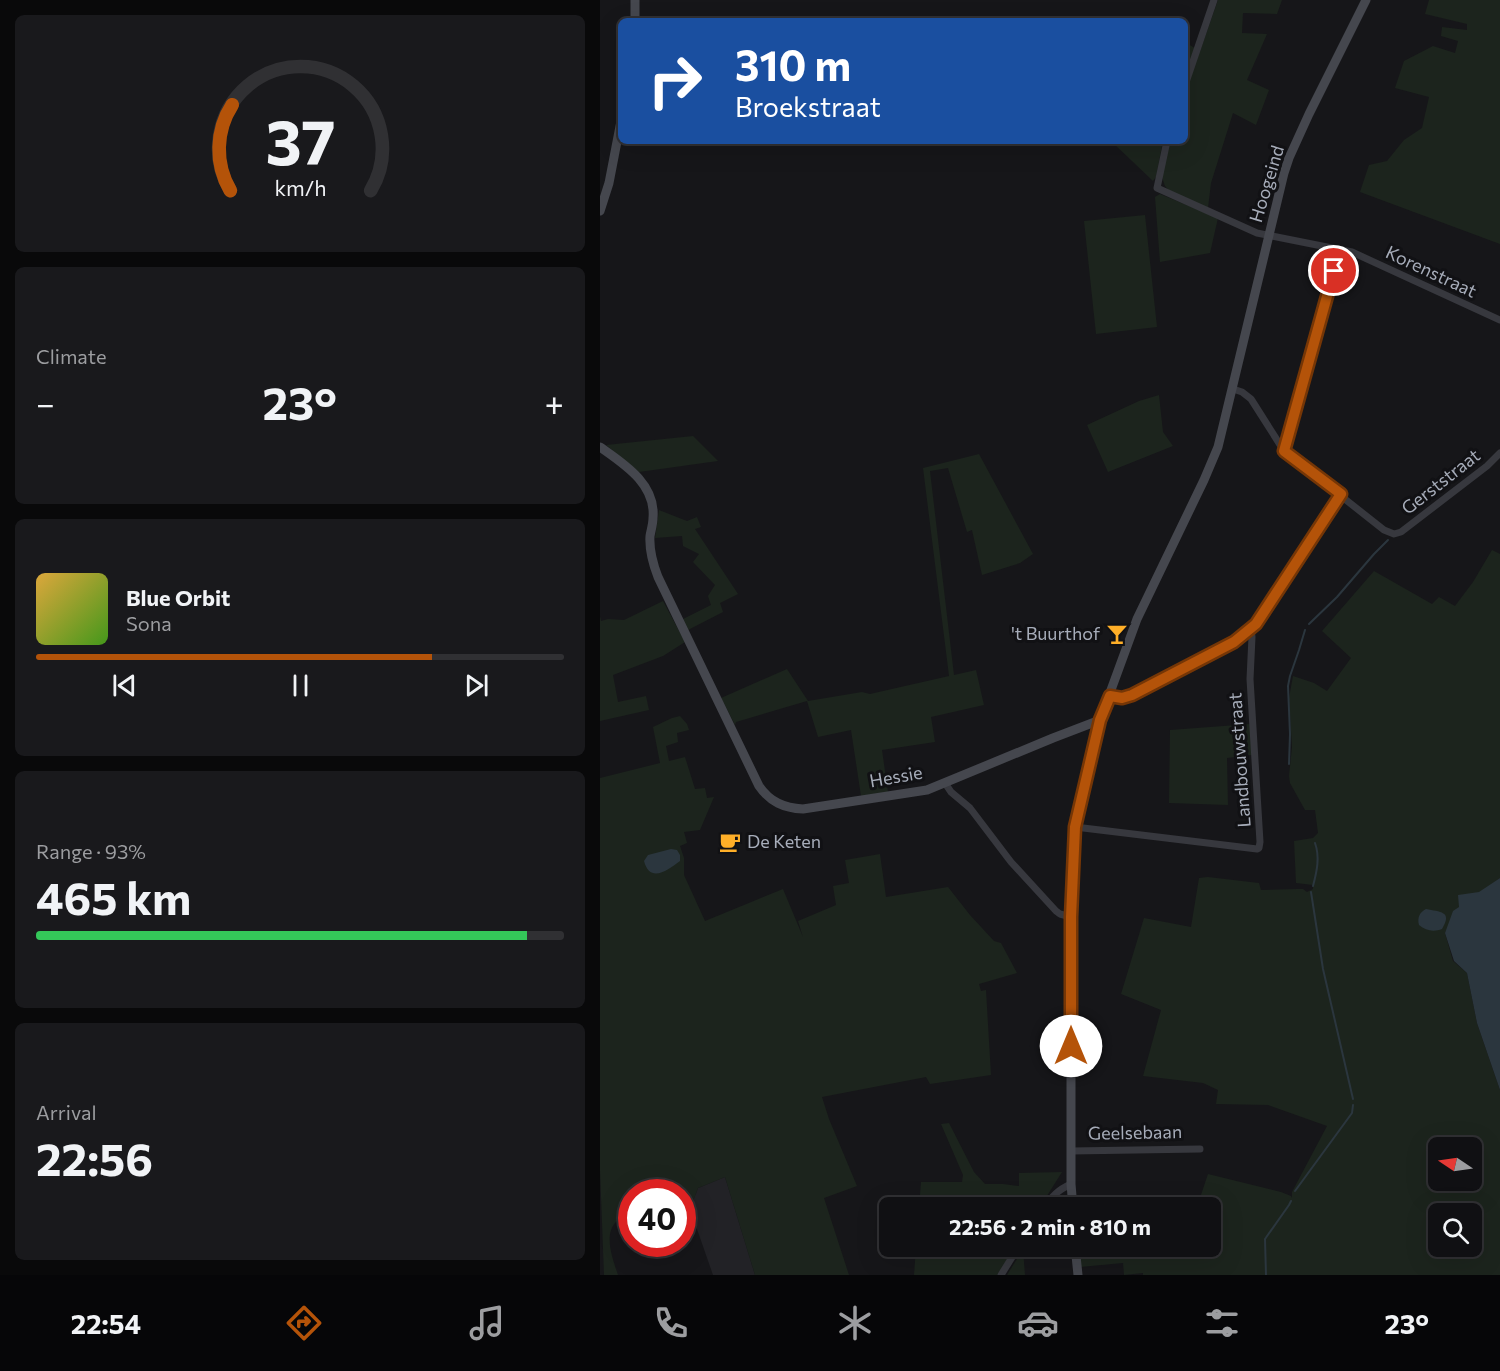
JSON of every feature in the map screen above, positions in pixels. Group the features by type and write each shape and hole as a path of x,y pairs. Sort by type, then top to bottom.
{"street":[{"path":"635,0 635,18"},
{"path":"1188,77 1214,0"},
{"name":"Hoogeind","path":"1233,389 1275,204 1289,158 1366,0"},
{"path":"600,211 609,183 618,136"},
{"name":"Korenstraat","path":"1166,144 1158,188 1257,233 1340,249 1365,258 1500,320"},
{"path":"1284,451 1340,249"},
{"path":"1100,720 1143,604 1214,460 1233,389 1242,392 1251,399 1284,451 1341,494 1256,624 1234,642 1132,695 1122,698 1110,696"},
{"name":"Hessie","path":"600,447 632,472 650,496 654,516 650,547 658,577 759,786 779,805 803,809 927,790 1100,720"},
{"name":"Gerststraat","path":"1341,494 1384,530 1395,534 1401,532 1487,466 1500,453"},
{"name":"Landbouwstraat","path":"1075,827 1259,848 1250,679 1251,628"},
{"name":"Geelsebaan","path":"1072,1197 1071,917 1075,827 1100,720"},
{"path":"945,783 951,792 970,808 1011,862 1056,911 1071,917"},
{"name":"Geelsebaan","path":"1071,1151 1200,1149"},
{"path":"1051,1197 1059,1189 1071,1184"},
{"path":"1001,1275 1012,1257"},
{"path":"1077,1257 1078,1275"}],"shaded area":[{"path":"1218,0 1282,0 1277,14 1243,13 1242,33 1267,34 1247,80 1269,90 1256,125 1233,113 1211,183 1208,208 1169,191 1162,177 1168,144 1188,144 1188,44 1200,51"},
{"path":"1429,0 1500,0 1500,244 1360,192 1369,165 1387,161 1404,140 1422,128 1429,97 1395,88 1404,61 1433,46 1455,53 1458,41 1441,36 1442,27 1467,30 1467,24 1425,14"},
{"path":"1114,144 1162,144 1156,177 1153,181"},
{"path":"1160,194 1218,218 1210,253 1160,262 1155,197"},
{"path":"1145,215 1157,327 1096,334 1084,221"},
{"path":"1159,395 1163,432 1173,446 1108,472 1087,425 1139,401"},
{"path":"693,436 718,461 639,472 606,445"},
{"path":"979,454 1033,554 1020,563 982,575 972,530 967,532 948,468 930,471 954,675 976,670 984,705 931,717 935,742 882,750 888,792 861,796 851,730 818,737 807,701 736,722 735,725 721,698 787,669 808,701 862,692 870,694 949,676 923,468"},
{"path":"659,510 687,521 697,517 701,527 695,529 738,594 720,603 723,612 688,630 683,619 711,605 708,596 715,585 693,562 699,554 683,546 682,536 655,538"},
{"path":"1492,550 1500,554 1500,878 1459,907 1445,933 1453,961 1467,973 1477,1023 1500,1090 1500,1275 1143,1275 1143,1273 1124,1275 1123,1263 1080,1267 1080,1257 1221,1257 1221,1197 1200,1197 1208,1174 1281,1192 1292,1198 1292,1192 1327,1126 1268,1105 1216,1104 1218,1090 1203,1083 1143,1076 1161,1010 1121,994 1144,918 1191,927 1199,878 1259,883 1261,890 1303,889 1307,892 1313,889 1313,885 1296,883 1294,841 1313,838 1318,833 1315,810 1305,810 1290,783 1292,747 1289,698 1293,676 1314,683 1327,691 1351,658 1322,631 1374,571 1432,604 1439,597 1455,606"},
{"path":"663,601 685,642 663,656 613,675 618,702 646,696 649,710 600,721 600,616 601,621 624,620"},
{"path":"680,716 689,730 677,733 678,742 666,746 669,761 685,757 695,789 705,788 707,798 714,797 700,830 684,832 687,843 680,846 684,858 684,875 705,921 783,889 803,937 798,921 836,905 833,886 849,883 845,860 880,854 886,897 948,887 994,941 1001,943 1017,973 979,984 981,991 986,990 991,1075 930,1084 926,1077 822,1097 857,1186 824,1198 849,1275 755,1275 725,1177 698,1188 696,1193 696,1179 618,1179 618,1220 613,1225 610,1246 618,1275 604,1275 600,1170 600,778 660,763 653,727"},
{"path":"1250,724 1252,755 1227,758 1228,805 1169,803 1170,730"},
{"path":"671,849 677,850 680,861 660,873 650,872 644,861 648,855"},
{"path":"1500,878 1500,1090 1477,1023 1467,973 1454,961 1445,933 1453,911 1459,907 1458,895 1479,892"},
{"path":"1426,909 1443,913 1446,919 1442,929 1424,929 1419,925 1420,915"},
{"path":"949,1123 974,1172 985,1184 1019,1186 1019,1173 1062,1172 1046,1197 920,1197 921,1182 962,1182 963,1175 941,1124"},
{"path":"725,1177 755,1275 713,1275 696,1226 698,1188"},
{"path":"915,1257 1009,1257 997,1275 914,1275"},
{"path":"1018,1257 1024,1257 1025,1275 1007,1275"}],"waterway":[{"path":"1309,624 1337,597 1388,540"},
{"path":"1289,764 1288,686 1305,630"},
{"path":"1313,886 1317,864 1315,843"},
{"path":"1311,892 1323,969 1353,1099"},
{"path":"1295,1191 1352,1113 1353,1105"},
{"path":"1266,1275 1265,1239 1291,1201"}],"place":[{"name":"'t Buurthof","path":"1117,634"},
{"name":"De Keten","path":"730,842"}],"route":[{"path":"1071,1046 1071,917 1075,827 1100,720 1110,696 1125,698 1132,695 1234,642 1256,624 1341,494 1284,451 1334,271"}]}
